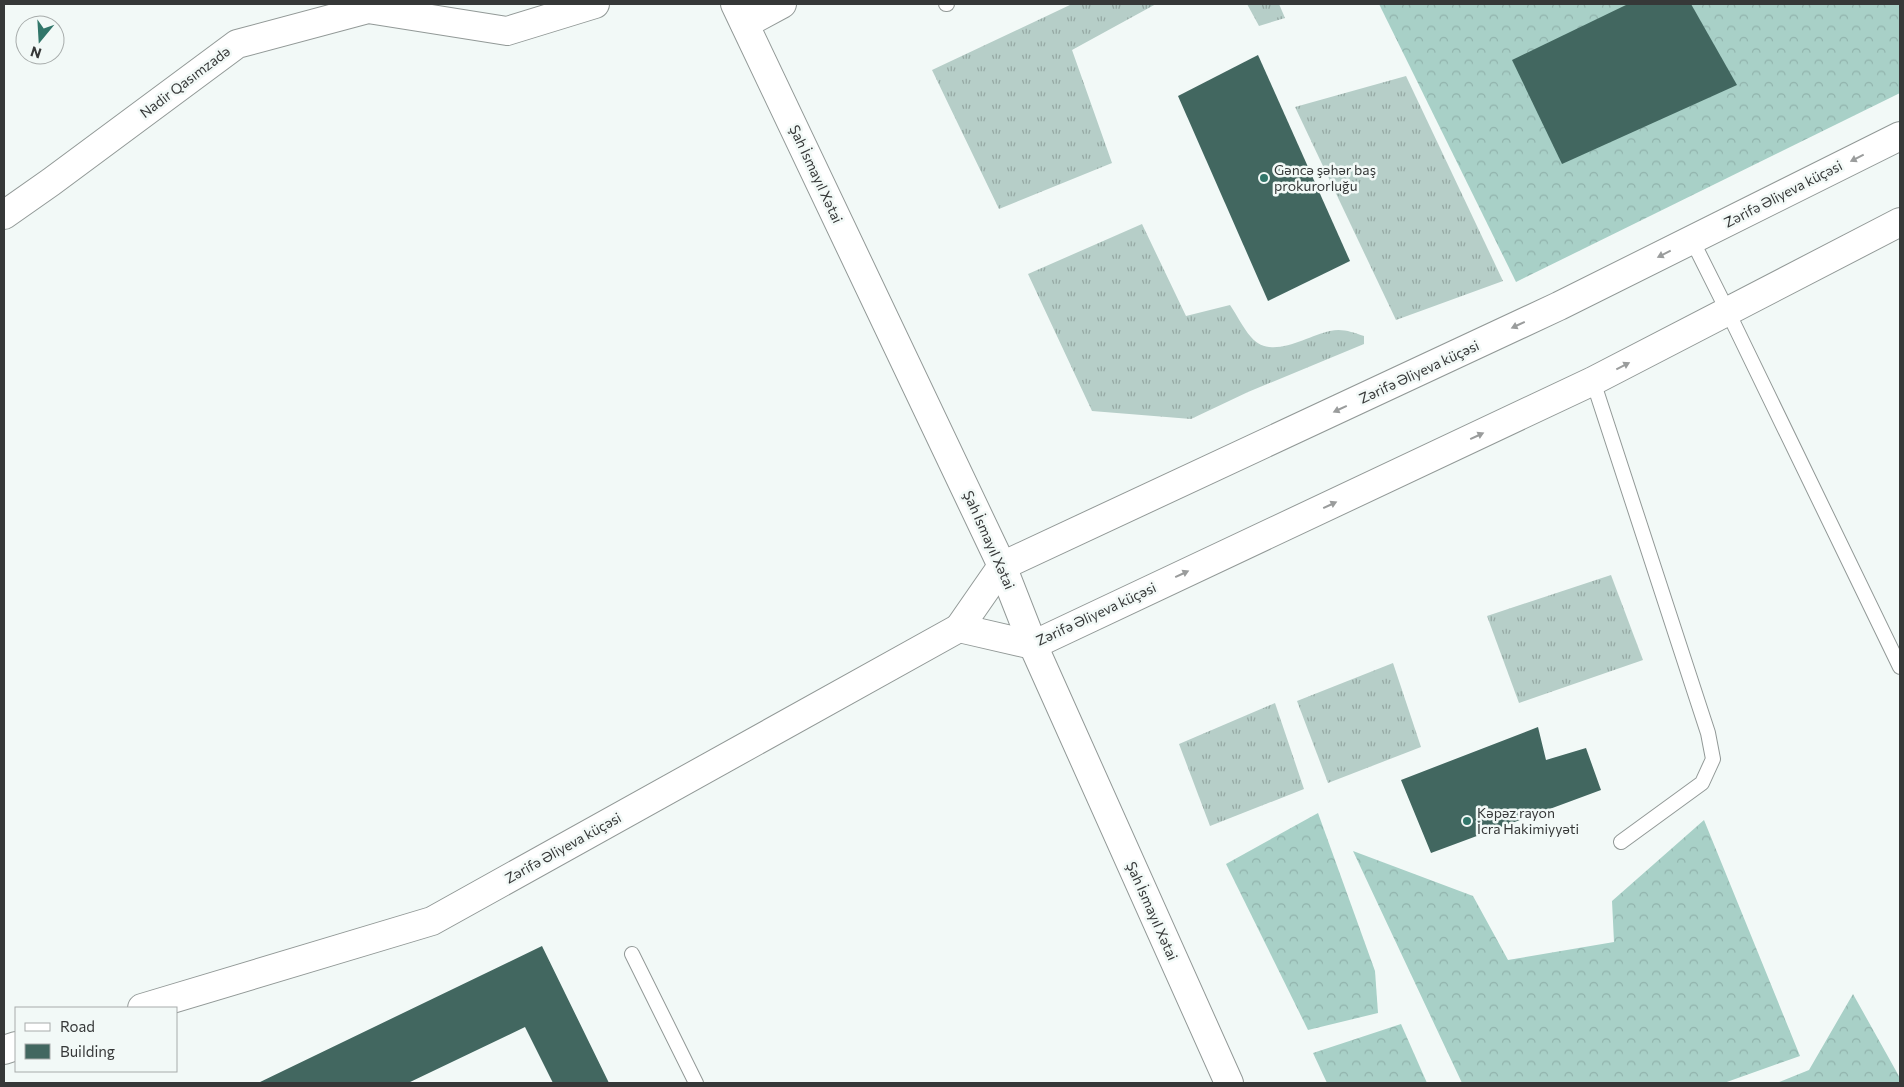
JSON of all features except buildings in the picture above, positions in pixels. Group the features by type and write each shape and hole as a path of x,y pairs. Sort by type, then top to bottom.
{"street":[{"name":"Nadir Qasımzadə","path":"4,215 237,44 368,9 507,31 595,4"},
{"path":"740,14 782,4"},
{"name":"Şah İsmayıl Xətai","path":"740,14 1002,566 1032,645 1229,1083"},
{"name":"Zərifə Əliyeva küçəsi","path":"145,1007 432,922 959,628 1002,566 1559,306 1900,136"},
{"name":"Zərifə Əliyeva küçəsi","path":"959,628 1032,645 1593,382 1900,222"}],"lane":[{"path":"1692,240 1900,667"},
{"path":"1593,382 1708,733 1713,759 1702,783 1621,842"},
{"path":"632,954 696,1083"}],"green space":[{"path":"1072,4 1156,4 1072,50 1112,163 999,209 932,70"},
{"path":"1247,4 1279,4 1285,18 1259,26"},
{"path":"1379,4 1900,4 1900,93 1516,282"},
{"path":"1406,76 1503,281 1396,320 1295,107"},
{"path":"1142,224 1186,316 1230,305 1251,337 1259,344 1268,347 1289,345 1330,331 1339,330 1364,336 1364,344 1248,392 1191,419 1092,411 1028,274"},
{"path":"1611,575 1643,660 1519,703 1487,616"},
{"path":"1393,663 1421,747 1328,783 1297,701"},
{"path":"1275,703 1304,789 1210,826 1179,744"},
{"path":"1318,813 1375,971 1378,1013 1308,1030 1226,864"},
{"path":"1704,820 1800,1056 1724,1083 1462,1083 1353,851 1473,896 1508,960 1614,942 1612,901"},
{"path":"1853,994 1900,1078 1900,1083 1777,1083 1809,1070"},
{"path":"1401,1024 1427,1083 1327,1083 1313,1053"}],"place":[{"name":"Gəncə şəhər baş prokurorluğu","path":"1264,178"},
{"name":"Kəpəz rayon İcra Hakimiyyəti","path":"1467,821"}]}
